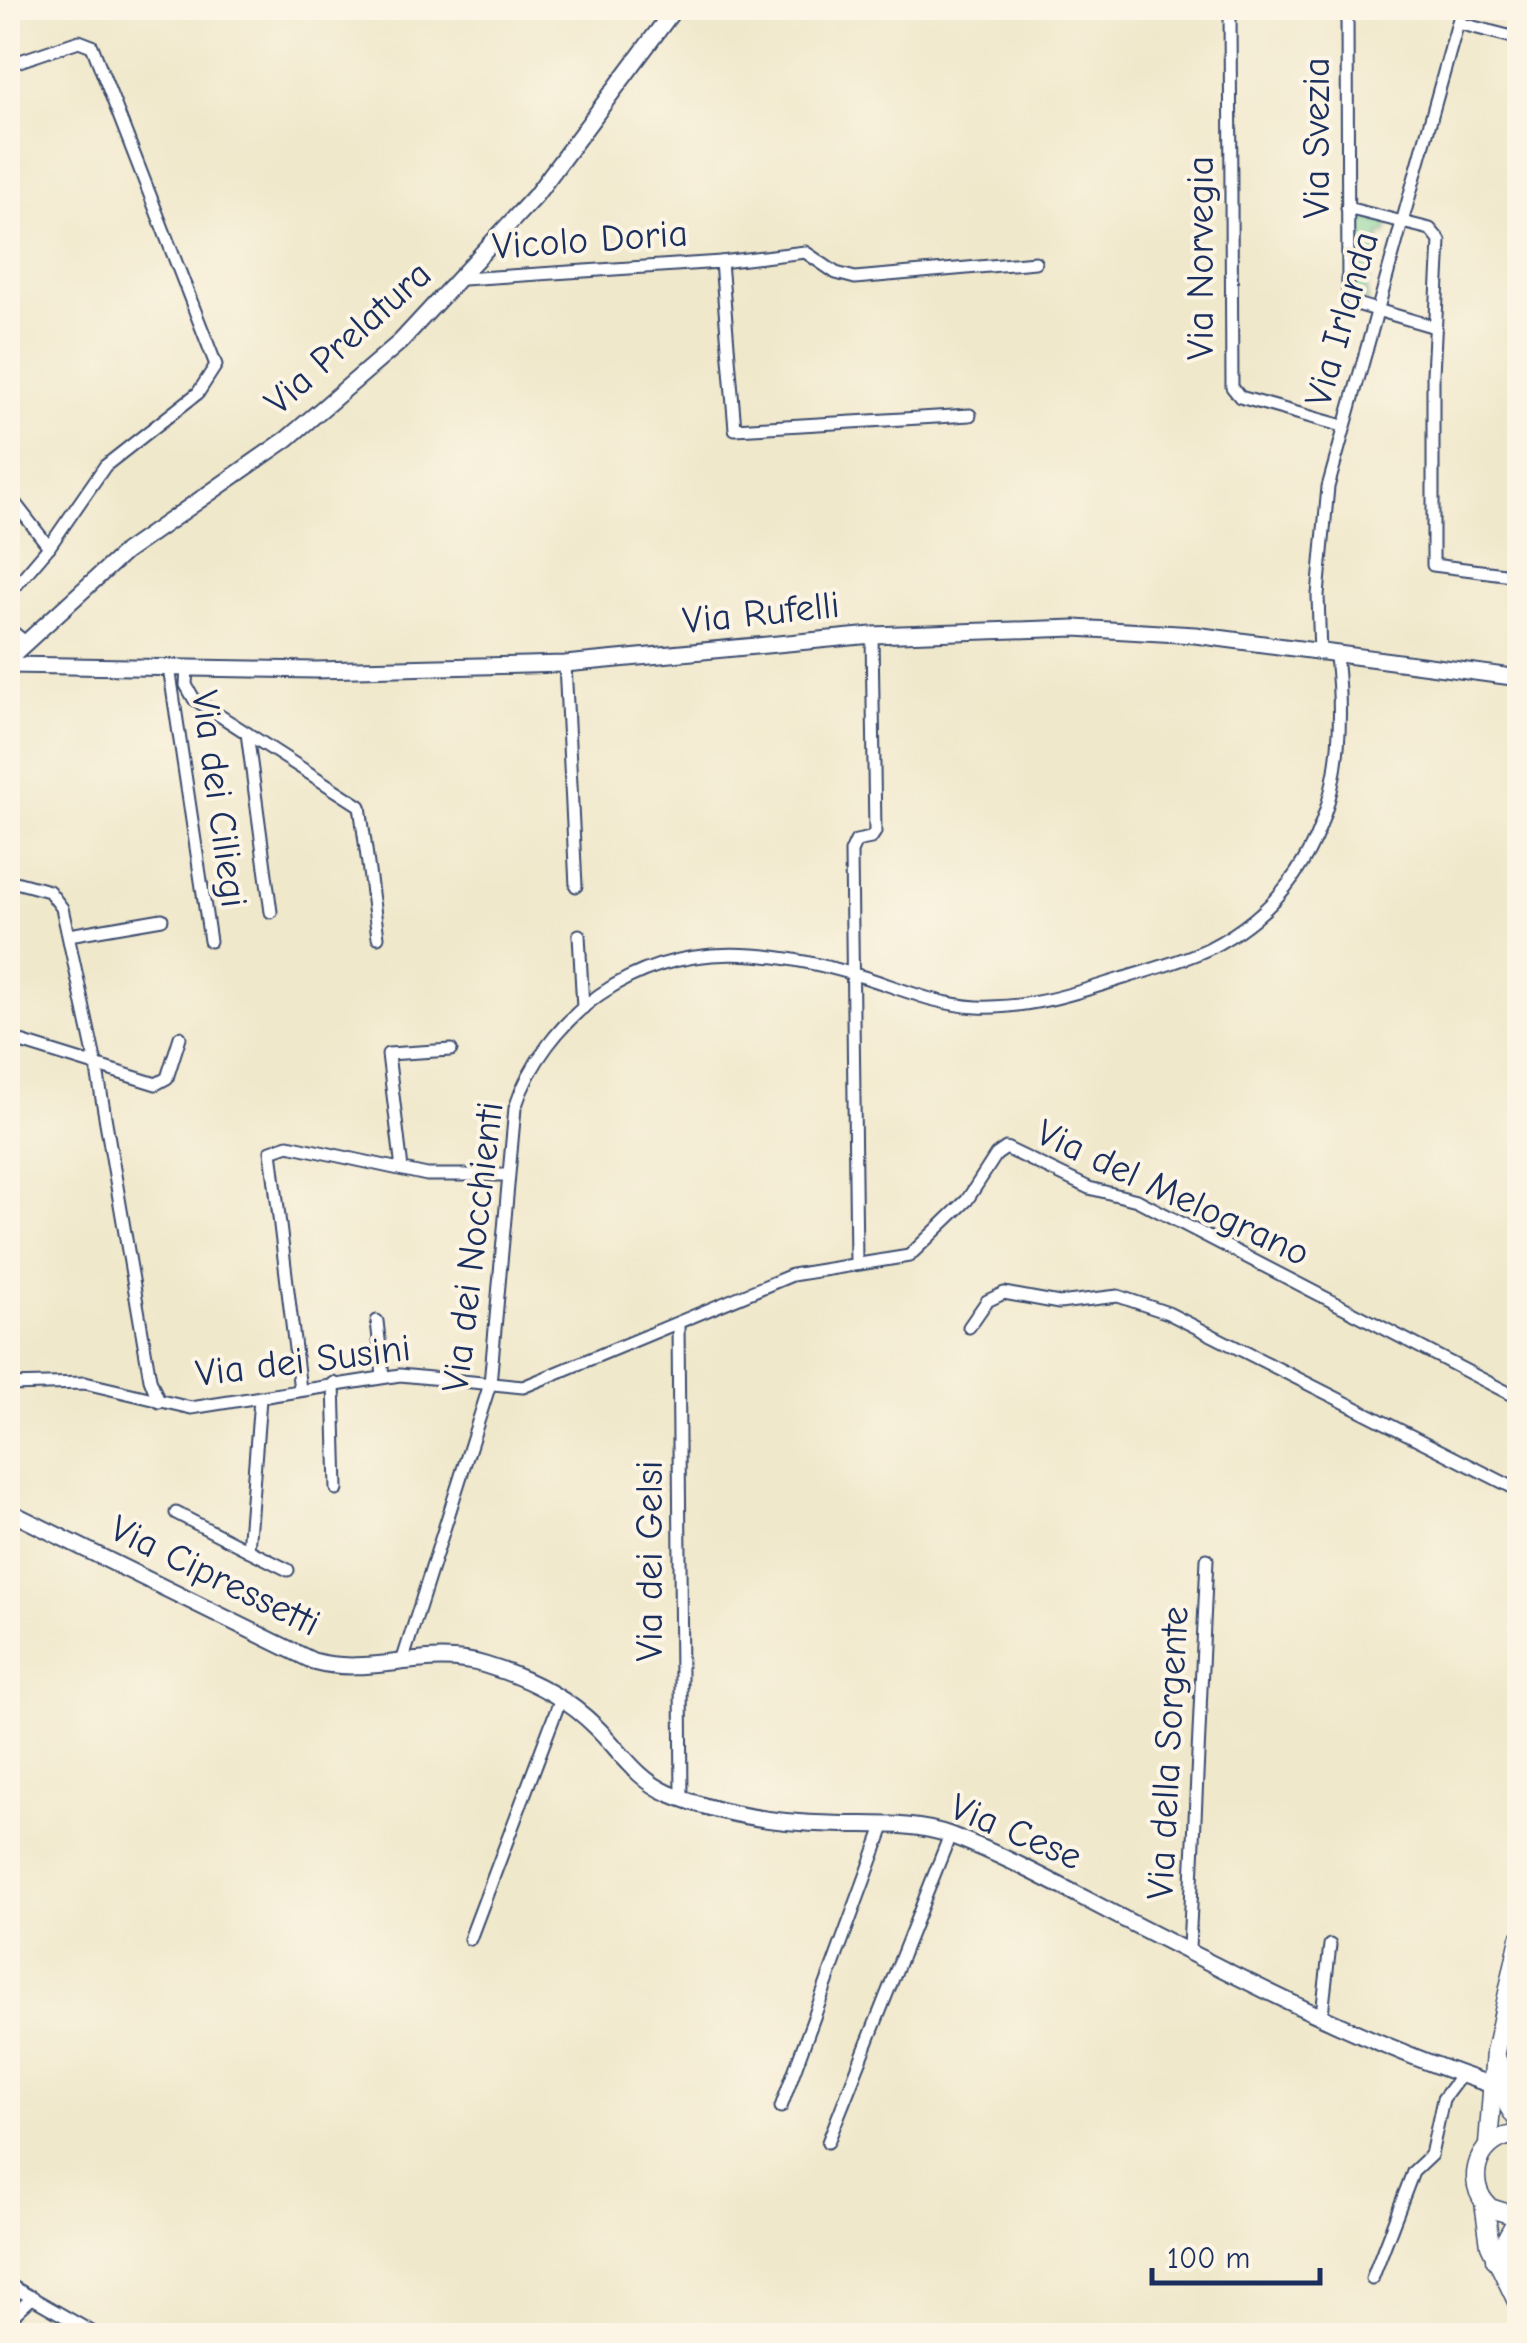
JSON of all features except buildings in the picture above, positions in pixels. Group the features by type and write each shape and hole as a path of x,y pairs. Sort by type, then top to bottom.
{"main road":[{"path":"1520,1938 1495,2052 1488,2145 1476,2168 1496,2259 1520,2308"},
{"path":"1495,2052 1509,2107 1520,2124"},
{"path":"1488,2145 1502,2136 1520,2135"},
{"path":"1484,2202 1500,2212 1520,2213 1496,2259"}],"street":[{"name":"Via Prelatura","path":"8,662 25,642 136,544 339,397 463,279 562,162 675,8"},
{"name":"Via Norvegia","path":"1230,8 1232,387 1240,398 1343,426"},
{"name":"Via Svezia","path":"1347,8 1348,295 1353,303 1376,310"},
{"name":"Via Irlanda","path":"1328,655 1324,512 1343,426 1462,8"},
{"path":"1458,23 1520,39"},
{"path":"8,64 79,41 93,48 216,365 198,393 104,466 49,547 8,594"},
{"path":"1347,208 1430,229 1440,240 1435,327 1433,565 1520,576"},
{"name":"Vicolo Doria","path":"463,279 721,262 805,252 836,273 855,278 1035,262"},
{"name":"Vicolo Doria","path":"721,262 735,428 970,414"},
{"path":"1376,310 1435,327"},
{"path":"8,494 49,547"},
{"path":"8,628 25,642"},
{"name":"Via Rufelli","path":"8,662 316,670 565,664 872,634 1061,628 1152,631 1520,678"},
{"path":"856,1262 852,849 856,841 873,836 876,829 872,634"},
{"name":"Via dei Nocchienti","path":"402,1658 490,1384 513,1116 523,1088 547,1047 583,1008 632,976 701,953 771,956 851,974 949,1004 1011,1006 1113,982 1189,957 1230,936 1286,885 1327,815 1341,732 1328,655"},
{"path":"565,664 576,886"},
{"name":"Via dei Ciliegi","path":"169,667 210,940"},
{"path":"187,667 186,685 194,700 360,806 378,937"},
{"path":"247,733 271,912"},
{"path":"8,880 52,892 61,905 96,1064 146,1351 159,1402"},
{"path":"69,935 162,919"},
{"path":"579,935 583,1008"},
{"path":"8,1038 160,1084 169,1075 180,1037"},
{"path":"402,1170 388,1054 452,1050"},
{"path":"300,1390 270,1153 288,1145 455,1178 506,1175"},
{"name":"Via del Melograno","path":"490,1384 515,1389 538,1383 792,1275 913,1254 971,1196 996,1154 1009,1149 1084,1186 1132,1198 1520,1399"},
{"path":"969,1327 987,1301 1000,1293 1052,1303 1103,1296 1130,1298 1168,1313 1520,1491"},
{"path":"377,1321 383,1376"},
{"name":"Via dei Gelsi","path":"678,1324 682,1798"},
{"path":"138,1392 146,1351"},
{"name":"Via dei Susini","path":"8,1385 75,1382 138,1392 159,1402 192,1408 383,1376 437,1375 490,1384"},
{"path":"334,1383 337,1489"},
{"path":"248,1550 260,1398"},
{"name":"Via Cipressetti","path":"8,1512 306,1658 340,1666 402,1658"},
{"path":"176,1513 288,1570"},
{"name":"Via della Sorgente","path":"1189,1949 1207,1559"},
{"name":"Via Cese","path":"402,1658 477,1662 561,1698 600,1730 644,1778 682,1798 761,1820 885,1824 950,1836 1060,1883 1322,2014 1492,2085"},
{"path":"470,1939 561,1698"},
{"path":"781,2107 885,1824"},
{"path":"828,2142 950,1836"},
{"path":"1322,2014 1330,1944"},
{"path":"1372,2279 1412,2172 1432,2155 1443,2099 1461,2075"},
{"path":"8,2284 99,2336"},
{"path":"8,2320 33,2297"}],"green space":[{"path":"1359,217 1389,223 1386,234 1381,234 1366,289 1368,303 1353,294 1353,221"}]}
